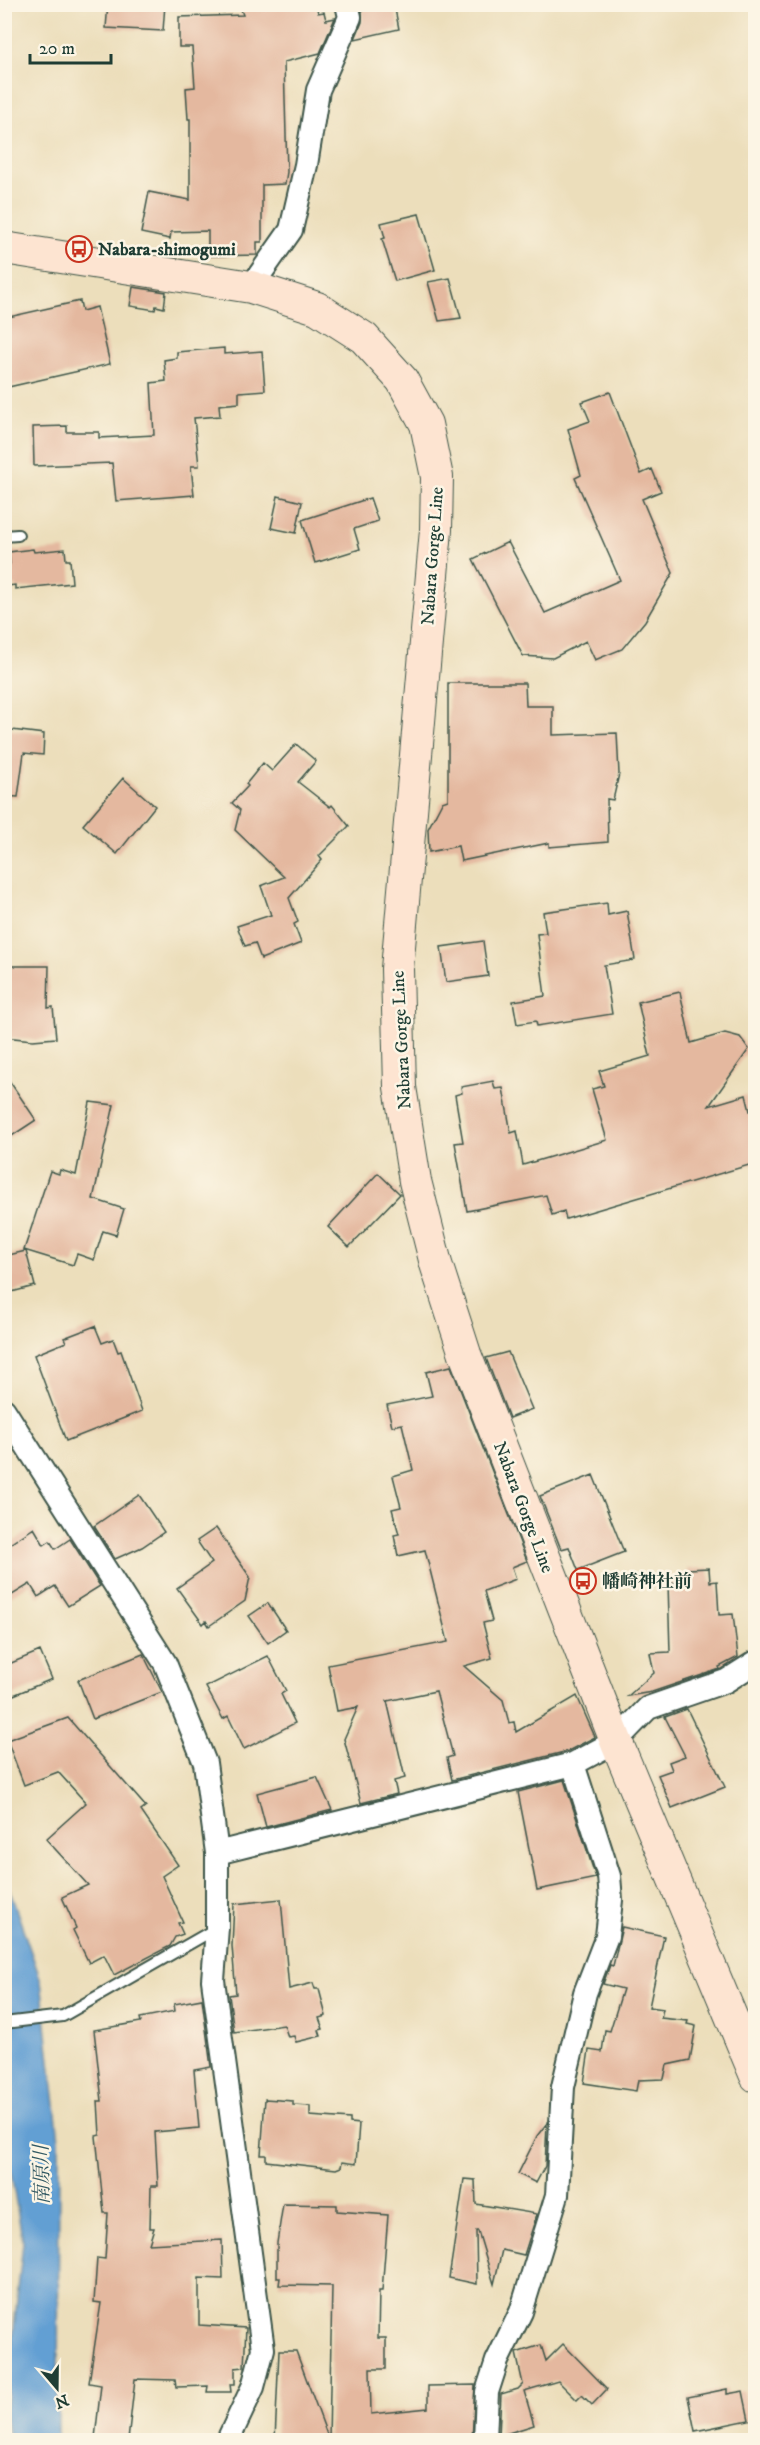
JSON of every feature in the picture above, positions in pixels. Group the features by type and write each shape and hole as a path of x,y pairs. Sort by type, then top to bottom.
{"main road":[{"name":"Nabara Gorge Line","path":"4,248 251,287 317,308 364,338 402,380 426,424 437,477 436,530 397,969 400,1087 415,1181 436,1264 465,1354 616,1741 756,2076"}],"street":[{"path":"251,287 291,230 306,165 318,90 350,17 346,4"},
{"path":"4,1410 165,1664 205,1763 217,1853 217,1928 213,1980 262,2349 253,2387 228,2440"},
{"path":"217,1853 573,1764 616,1741 648,1708 726,1681 756,1662"},
{"path":"485,2440 487,2392 496,2361 521,2312 557,2195 563,2087 585,1993 607,1936 611,1900 609,1876 573,1764"}],"lane":[{"path":"4,536 18,535"},
{"path":"4,2023 63,2016 217,1928"}],"water":[{"name":"南原川","path":"4,1874 41,1981 59,2140 58,2440 9,2440 5,2413 23,2242 5,2140"}],"building":[{"path":"108,4 165,4 163,31 106,28"},
{"path":"239,4 316,4 318,13 324,12 326,20 335,18 320,53 284,62 287,172 285,184 262,185 262,242 257,242 257,255 208,256 208,231 171,232 170,239 141,233 149,192 190,200 190,119 188,119 186,88 195,87 192,47 179,47 179,17 243,15"},
{"path":"373,4 394,4 399,29 355,39 362,22 362,10 374,8"},
{"path":"419,214 435,270 395,281 382,239 385,238 381,223"},
{"path":"450,278 461,318 439,321 428,282"},
{"path":"133,287 166,292 164,308 156,306 155,310 130,306"},
{"path":"80,301 82,311 97,307 110,364 4,388 4,318"},
{"path":"224,348 224,354 262,351 265,390 239,392 239,403 219,405 220,416 194,418 199,466 191,466 194,495 116,501 112,463 34,466 33,427 67,426 67,432 99,432 99,438 154,435 151,383 166,381 164,360 177,358 177,352"},
{"path":"610,392 641,474 652,469 661,491 642,499 673,573 645,621 622,649 595,660 586,641 553,658 523,656 473,559 508,542 545,613 620,580 575,478 581,475 568,429 590,421 582,402"},
{"path":"278,496 302,502 296,533 271,528"},
{"path":"370,498 378,521 354,529 360,549 315,563 302,520"},
{"path":"33,549 34,552 65,549 66,560 70,560 72,583 15,589 15,585 8,586 5,565 10,564 9,552"},
{"path":"448,683 525,683 526,706 553,706 553,735 617,733 619,774 613,800 607,799 608,842 549,847 549,843 461,861 458,846 429,852 428,829 442,802 448,800"},
{"path":"4,729 44,734 43,755 24,753 18,797 4,796"},
{"path":"296,744 316,761 298,782 330,807 332,805 349,826 319,856 322,860 289,898 298,922 294,924 301,943 261,959 255,943 245,946 237,926 271,915 261,886 284,877 235,830 240,810 232,803 248,786 246,784 263,763 272,771"},
{"path":"123,778 155,806 117,854 83,825"},
{"path":"607,903 608,915 627,911 635,960 604,965 612,1014 537,1026 536,1021 517,1024 513,1001 545,996 537,934 546,933 543,912"},
{"path":"483,941 488,976 446,982 441,947"},
{"path":"4,966 49,966 48,1008 53,1007 56,1038 33,1040 4,1037"},
{"path":"680,992 691,1043 725,1033 740,1037 749,1049 709,1106 746,1095 750,1111 756,1109 756,1163 566,1219 564,1211 552,1215 546,1195 467,1211 455,1143 463,1142 455,1095 462,1093 461,1087 493,1081 495,1089 503,1088 511,1133 517,1131 523,1165 607,1140 592,1089 604,1086 599,1071 650,1056 638,1002"},
{"path":"4,1073 36,1120 4,1141"},
{"path":"90,1102 114,1105 93,1199 124,1209 116,1235 103,1231 94,1260 77,1254 73,1265 24,1250 50,1171 59,1174 60,1170 76,1175"},
{"path":"378,1173 400,1194 349,1247 328,1227"},
{"path":"26,1251 35,1286 4,1294 4,1256"},
{"path":"95,1326 102,1343 113,1339 118,1352 121,1351 142,1411 66,1441 34,1355 66,1342 64,1338"},
{"path":"508,1352 532,1409 509,1418 486,1358"},
{"path":"451,1366 527,1561 512,1567 516,1579 484,1591 492,1621 483,1623 492,1658 464,1666 503,1700 509,1723 514,1722 516,1732 577,1696 595,1737 568,1751 452,1780 447,1758 453,1756 436,1691 387,1701 405,1778 394,1781 397,1794 361,1803 344,1739 358,1707 337,1711 328,1665 448,1642 425,1550 398,1556 394,1535 399,1534 392,1509 401,1507 393,1476 413,1470 402,1424 392,1426 387,1405 432,1396 426,1372"},
{"path":"593,1475 624,1552 578,1570 569,1547 561,1549 540,1496"},
{"path":"139,1495 164,1532 142,1547 115,1559 94,1526"},
{"path":"34,1528 44,1545 50,1541 55,1549 70,1539 100,1586 68,1606 55,1586 38,1597 30,1584 4,1600 4,1548"},
{"path":"216,1528 250,1577 245,1601 209,1626 206,1621 203,1624 177,1588 212,1563 197,1541"},
{"path":"709,1568 710,1582 717,1581 719,1615 733,1614 738,1657 719,1667 720,1669 652,1692 628,1696 654,1673 650,1653 670,1652 668,1583 689,1582 688,1569"},
{"path":"268,1603 286,1630 268,1643 249,1616"},
{"path":"40,1651 52,1679 4,1699 4,1666"},
{"path":"143,1654 162,1692 93,1719 78,1680"},
{"path":"268,1656 286,1691 281,1694 295,1723 244,1749 228,1716 223,1719 206,1687"},
{"path":"687,1709 725,1787 672,1808 658,1775 672,1770 669,1762 685,1756 665,1717"},
{"path":"68,1718 146,1807 141,1811 178,1865 162,1876 183,1922 178,1923 183,1934 175,1937 170,1946 114,1975 104,1955 89,1963 73,1930 76,1928 62,1897 88,1885 46,1839 86,1803 58,1772 24,1785 7,1740"},
{"path":"317,1777 332,1810 266,1827 257,1793"},
{"path":"564,1780 596,1878 537,1890 518,1792"},
{"path":"281,1899 289,1989 313,1983 315,1989 319,1989 326,2016 319,2018 323,2029 319,2030 321,2036 296,2042 294,2036 288,2037 284,2025 234,2032 229,1995 236,1994 232,1946 234,1904"},
{"path":"622,1927 664,1936 649,2007 663,2009 661,2018 688,2021 687,2024 696,2026 690,2060 667,2065 664,2079 638,2080 636,2091 584,2083 589,2050 602,2052 605,2030 610,2031 623,1989 603,1984 610,1965 613,1966"},
{"path":"202,1999 211,2067 194,2070 199,2128 155,2132 158,2186 151,2186 150,2228 154,2228 149,2244 222,2240 223,2279 199,2278 199,2325 246,2328 244,2367 235,2368 235,2384 230,2384 231,2392 207,2392 208,2386 176,2387 175,2380 135,2379 128,2440 95,2438 101,2385 89,2383 101,2303 94,2302 97,2258 105,2259 108,2213 104,2213 96,2136 100,2135 98,2101 102,2101 94,2030 141,2022 140,2018 175,2011 174,2004"},
{"path":"265,2099 293,2101 293,2105 310,2106 310,2116 350,2119 350,2123 359,2124 356,2164 342,2162 341,2167 336,2169 266,2161 266,2155 261,2155"},
{"path":"547,2123 545,2166 536,2183 518,2174 537,2136"},
{"path":"464,2179 475,2180 476,2204 537,2214 524,2255 502,2250 494,2284 478,2231 476,2231 477,2284 449,2278"},
{"path":"283,2204 337,2205 337,2211 388,2215 382,2291 379,2291 378,2338 386,2338 386,2369 370,2369 371,2414 428,2408 428,2386 475,2385 472,2440 329,2440 332,2286 279,2285 277,2243"},
{"path":"563,2344 607,2389 592,2405 582,2395 577,2400 558,2381 524,2391 534,2425 499,2436 501,2394 518,2389 523,2384 516,2353 541,2345 546,2361"},
{"path":"279,2351 296,2351 329,2440 275,2440"},
{"path":"727,2389 727,2394 743,2391 749,2420 695,2431 688,2397"}],"place":[{"name":"Nabara-shimogumi","path":"79,249"},
{"name":"幡崎神社前","path":"583,1581"}]}
